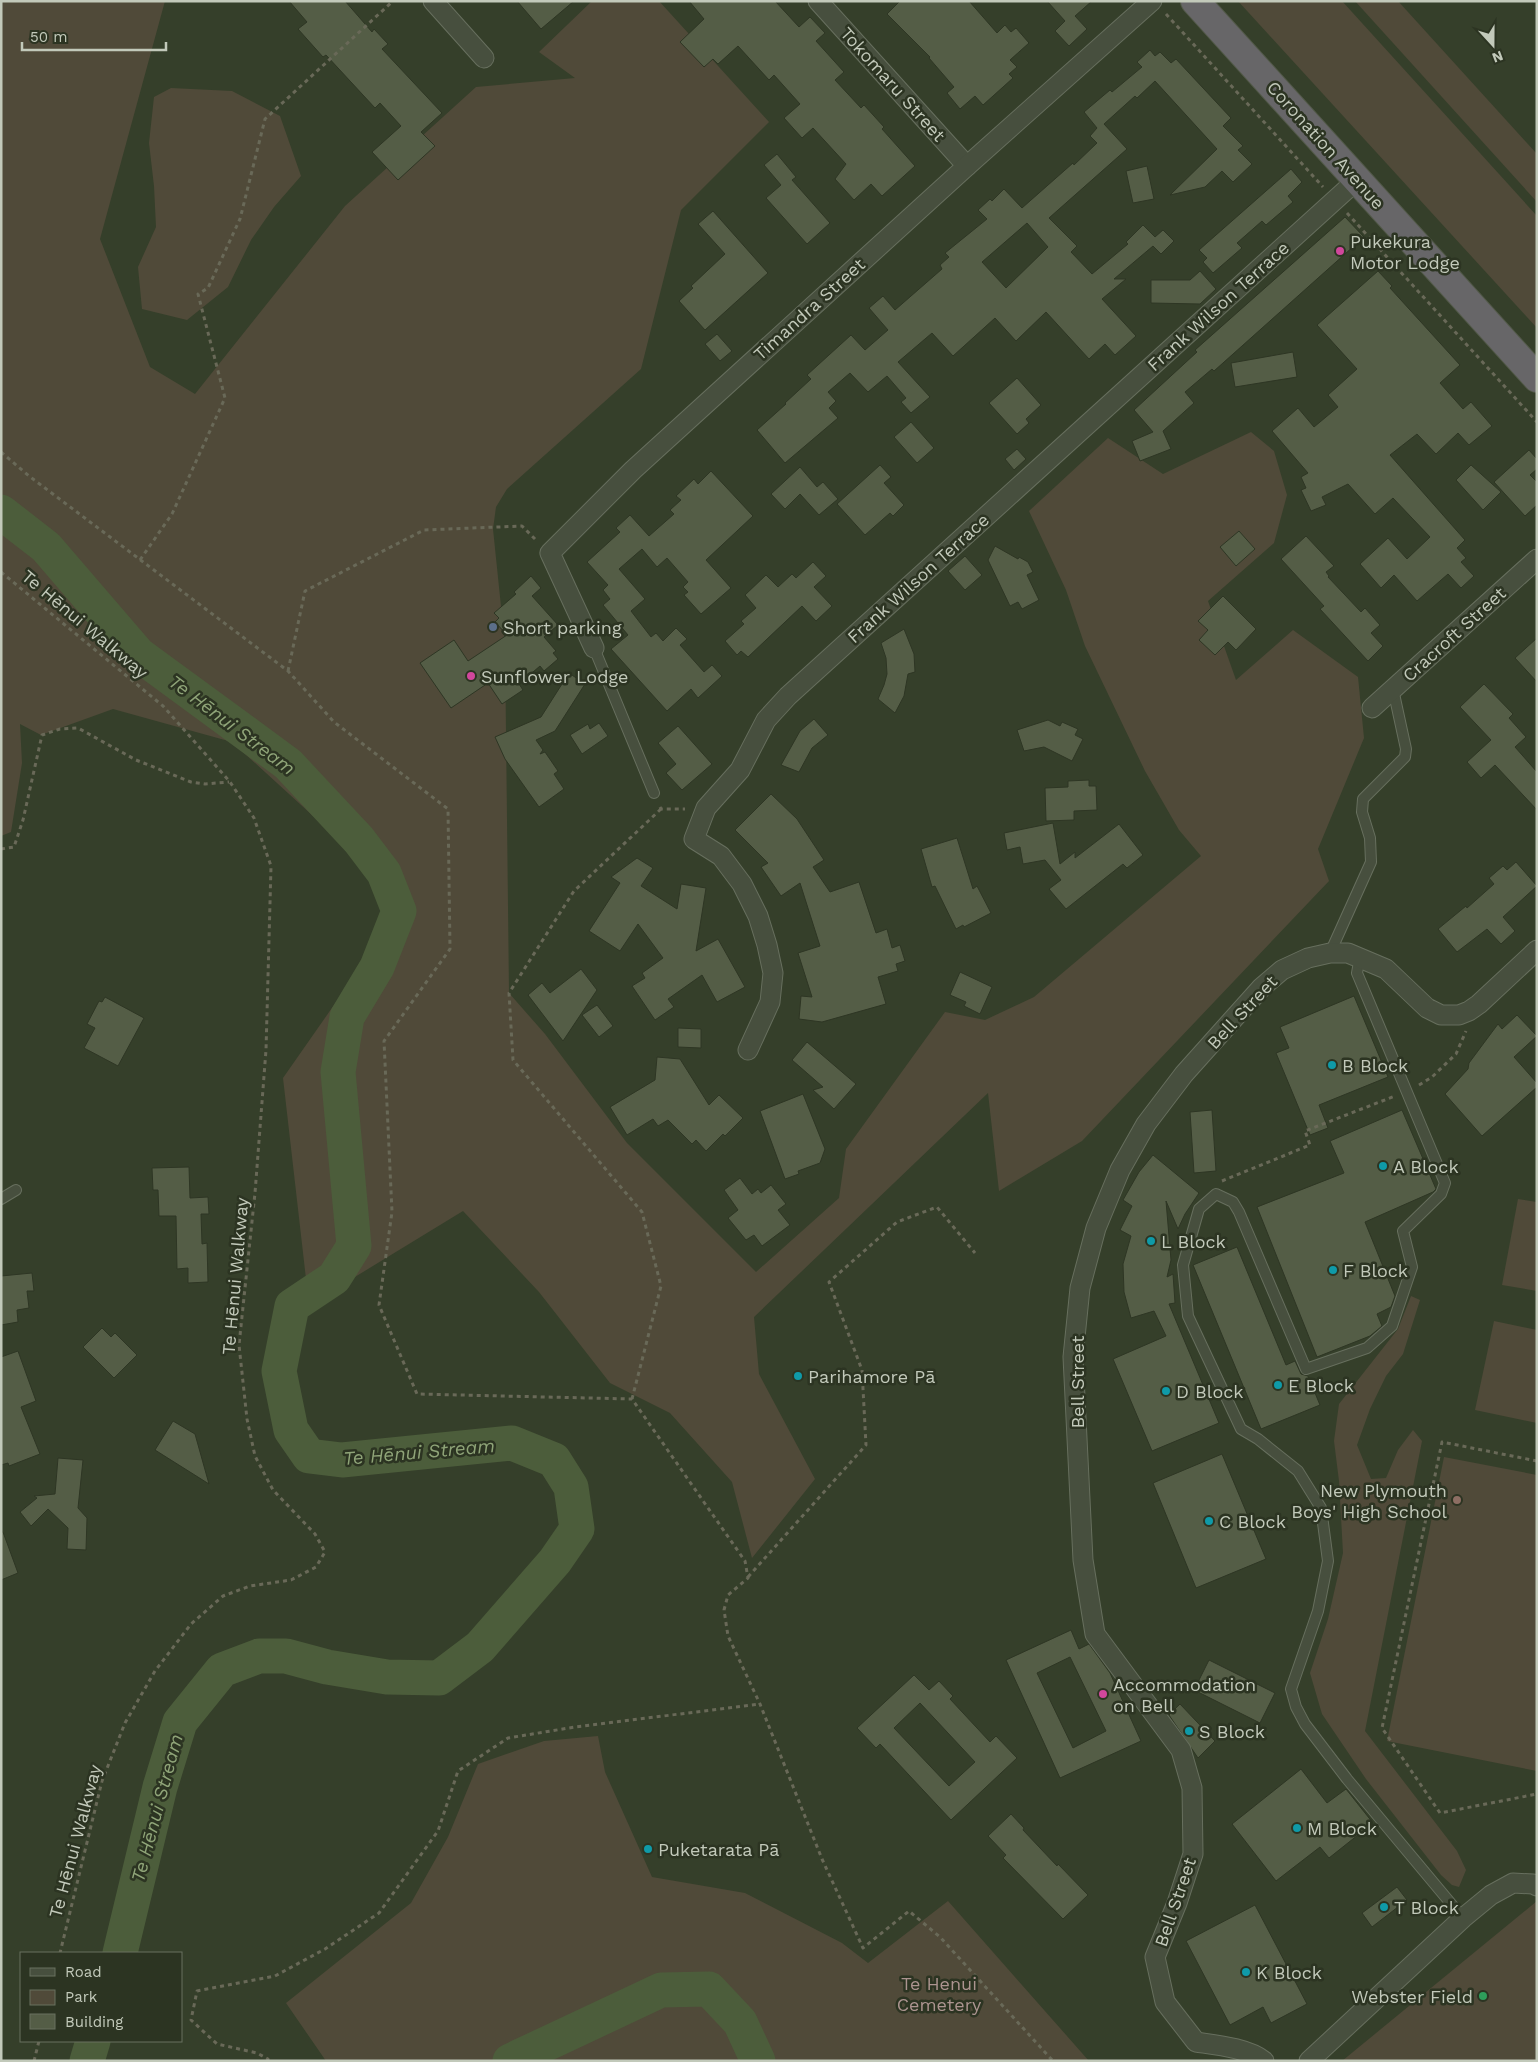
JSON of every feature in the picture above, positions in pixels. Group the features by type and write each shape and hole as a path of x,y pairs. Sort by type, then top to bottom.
{"highway":[{"name":"Coronation Avenue","path":"1195,1 1537,378"}],"street":[{"path":"433,1 484,58"},
{"name":"Tokomaru Street","path":"818,1 967,166"},
{"name":"Timandra Street","path":"550,553 632,470 1152,1"},
{"name":"Frank Wilson Terrace","path":"748,1050 770,1002 773,973 758,916 742,884 721,856 694,839 706,808 740,770 766,720 788,696 1357,180"},
{"path":"550,553 594,648"},
{"name":"Cracroft Street","path":"1372,708 1537,559"},
{"path":"1469,1011 1537,950"},
{"name":"Bell Street","path":"1264,2061 1259,2057 1225,2047 1196,2042 1165,2002 1155,1957 1177,1903 1193,1854 1192,1788 1181,1750 1095,1634 1083,1560 1073,1357 1080,1288 1096,1228 1120,1170 1146,1124 1184,1074 1261,988 1282,970 1308,958 1330,953 1348,953 1360,956 1386,969 1427,1008 1441,1015 1459,1015 1469,1011"},
{"path":"1309,2061 1462,1918 1491,1895 1513,1883 1535,1883"}],"lane":[{"path":"594,648 654,793"},
{"path":"1330,953 1371,862 1370,838 1362,812 1363,799 1405,757 1406,749 1393,689"},
{"path":"1360,956 1357,973 1445,1183 1441,1194 1403,1231 1412,1267 1392,1326 1367,1348 1306,1369 1233,1202 1216,1194 1199,1209 1183,1265 1188,1316 1241,1429 1258,1439 1298,1471 1321,1508 1328,1561 1318,1611 1291,1689 1296,1707 1305,1724 1347,1779 1462,1918"},
{"path":"1,1199 16,1190"}],"path":[{"path":"140,560 172,514 225,398 198,294 208,288 240,220 265,119 393,1"},
{"path":"1168,16 1327,192"},
{"path":"1343,208 1537,422"},
{"path":"1,452 29,476 288,671 334,722 448,809 450,949 384,1041 392,1212 379,1305 417,1394 632,1399"},
{"path":"288,671 305,591 424,530 522,526 550,553"},
{"name":"Te Hēnui Walkway","path":"1,572 163,706 230,782 254,818 271,866 265,1059 255,1193 239,1345 247,1419 255,1456 273,1490 315,1534 325,1552 316,1567 292,1580 250,1586 223,1596 191,1624 155,1671 125,1723 102,1781 60,1952"},
{"path":"1,849 14,847 23,820 42,735 60,729 78,728 136,760 191,782 205,784 230,782"},
{"path":"654,793 661,809"},
{"path":"706,808 661,809 574,891 509,993 513,1060 642,1212 662,1286 632,1399 745,1561 748,1578"},
{"path":"1207,1202 1201,1189 1310,1145 1304,1131 1407,1091 1432,1077 1456,1054 1468,1028 1469,1011"},
{"path":"975,1253 937,1207 897,1222 830,1282 862,1370 866,1445 748,1578 728,1595 724,1610 728,1636 760,1704 822,1859 863,1948 909,1911 940,1937 1053,2061"},
{"path":"1537,1461 1442,1442 1382,1728 1440,1813 1537,1794"},
{"path":"268,2061 268,2059 257,2053 217,2044 191,2020 197,1991 275,1976 325,1949 379,1913 438,1831 458,1771 508,1738 575,1727 760,1704"},
{"path":"34,2061 39,2042"}],"green space":[{"path":"1,1 165,1 100,239 150,367 195,394 345,206 476,87 575,78 539,52 592,1 659,1 769,122 681,210 641,369 507,489 496,507 493,529 505,645 509,993 545,1034 627,1143 756,1272 839,1198 846,1149 945,1012 985,1020 1034,997 1201,856 1179,830 1145,771 1085,646 1066,590 1029,511 1108,438 1163,474 1251,432 1274,451 1287,495 1274,543 1208,601 1236,680 1293,630 1358,677 1364,738 1318,849 1329,881 1082,1141 999,1191 988,1093 754,1317 759,1374 815,1479 752,1558 732,1482 670,1413 610,1383 539,1292 463,1211 309,1305 283,1078 378,942 384,909 358,857 232,742 113,709 41,735 20,724 22,763 11,832 1,836"},
{"path":"1238,1 1342,1 1537,216 1537,328"},
{"path":"1355,1 1398,1 1537,154 1537,202"},
{"path":"171,88 232,91 280,116 301,176 274,207 251,240 228,287 187,320 142,309 138,267 156,227 149,143 154,97"},
{"path":"1518,1199 1537,1202 1537,1291 1502,1285"},
{"path":"1411,1296 1420,1300 1403,1354 1386,1376 1370,1409 1357,1445 1371,1479 1386,1478 1398,1450 1413,1430 1422,1441 1365,1731 1457,1851 1466,1870 1459,1887 1452,1885 1441,1875 1366,1779 1322,1714 1310,1673 1328,1619 1343,1553 1339,1481 1334,1441 1339,1404 1398,1329"},
{"path":"1494,1321 1537,1330 1537,1423 1475,1410"},
{"path":"1444,1457 1537,1475 1537,1771 1387,1741"},
{"name":"Te Henui Cemetery","path":"598,1736 605,1772 652,1877 745,1893 842,1943 868,1963 948,1901 1089,2061 326,2061 286,2003 411,1903 448,1837 478,1764 544,1741"},
{"name":"Webster Field","path":"1537,1901 1537,2061 1342,2061"}],"building":[{"path":"289,1 345,1 372,32 374,29 388,44 382,49 442,113 421,132 435,146 398,180 372,152 401,126 380,103 375,108 326,55 323,57 298,29 307,22"},
{"path":"517,1 574,1 541,29"},
{"path":"689,1 775,1 799,27 810,17 825,33 816,41 844,72 835,80 861,108 864,105 884,127 882,129 915,166 882,196 871,184 854,200 835,179 846,164 813,128 802,138 784,118 800,104 774,75 769,80 738,46 718,64 713,59 704,67 680,42 704,19"},
{"path":"900,1 969,1 997,33 1005,25 1011,32 1016,28 1029,43 1010,60 1017,67 1009,74 1013,78 983,105 975,96 960,109 947,93 954,87 930,57 887,14"},
{"path":"1047,1 1092,1 1075,16 1087,29 1069,46 1055,31 1065,21"},
{"path":"1150,50 1155,56 1160,52 1171,63 1176,59 1231,118 1223,126 1243,146 1238,150 1252,164 1233,182 1222,171 1205,187 1170,195 1217,149 1155,81 1104,124 1127,149 1049,218 1077,246 1071,252 1092,274 1128,244 1126,242 1143,225 1155,237 1163,230 1174,241 1161,254 1153,246 1114,279 1126,279 1102,299 1136,336 1115,355 1105,344 1089,359 1046,312 1016,341 995,318 953,356 932,333 898,362 930,397 911,413 901,402 906,398 887,376 868,392 850,373 828,392 836,401 829,408 838,418 785,463 757,430 811,379 807,375 851,335 865,350 888,330 869,308 883,296 895,310 942,269 940,265 949,257 945,253 987,219 978,210 990,199 992,201 1004,189 1022,208 1073,163 1074,165 1097,143 1090,136 1097,128 1084,112 1142,67 1137,62","holes":["1027,223 1048,247 1006,288 982,262"]},
{"path":"777,154 796,177 792,180 830,223 807,244 766,198 781,185 764,165"},
{"path":"1147,166 1154,199 1133,203 1126,171"},
{"path":"1291,169 1302,182 1288,196 1293,202 1266,225 1262,221 1237,243 1242,248 1213,273 1203,262 1207,258 1199,250"},
{"path":"713,211 768,273 705,330 679,301 693,288 691,286 725,254 698,224"},
{"path":"1345,217 1364,237 1214,371 1212,369 1185,392 1194,403 1163,431 1171,449 1140,461 1132,441 1153,432 1134,410 1197,352 1195,350"},
{"path":"1200,271 1216,289 1200,304 1151,303 1151,280 1190,280"},
{"path":"1378,271 1392,286 1390,288 1460,365 1440,383 1463,409 1471,402 1492,426 1469,445 1458,433 1436,454 1417,434 1390,455 1465,540 1457,548 1466,558 1461,562 1474,576 1461,588 1448,574 1417,601 1394,575 1381,588 1360,564 1388,538 1407,559 1430,537 1393,498 1375,514 1348,484 1322,497 1326,505 1311,511 1301,490 1306,488 1301,477 1308,473 1272,431 1298,408 1314,427 1338,407 1328,395 1357,369 1317,325"},
{"path":"717,334 732,351 720,361 705,344"},
{"path":"1293,352 1297,377 1235,387 1231,363"},
{"path":"1017,378 1041,405 1026,419 1029,423 1017,434 989,403"},
{"path":"911,422 934,448 917,463 894,437"},
{"path":"1017,449 1026,459 1014,470 1005,459"},
{"path":"1529,450 1537,459 1537,469 1530,475 1537,482 1537,505 1525,516 1494,482"},
{"path":"880,465 891,477 884,483 904,505 893,516 890,513 865,535 837,504"},
{"path":"1471,465 1501,492 1483,510 1456,480"},
{"path":"800,467 817,487 823,482 838,499 819,515 800,494 785,509 771,494"},
{"path":"711,471 753,516 706,560 731,588 701,614 684,595 688,592 683,587 688,582 667,558 657,567 642,549 619,569 645,599 631,611 651,637 656,633 663,641 676,628 687,639 680,645 704,672 712,665 722,676 698,698 691,689 667,711 611,649 628,635 603,605 610,599 603,590 608,585 587,562 620,532 616,528 630,515 649,536 674,514 670,510 681,500 676,496 694,479 698,484"},
{"path":"1239,531 1255,549 1236,566 1220,547"},
{"path":"1306,536 1334,566 1326,572 1328,577 1361,612 1365,608 1380,625 1371,633 1383,646 1368,661 1320,609 1324,606 1281,559"},
{"path":"995,546 1018,559 1019,557 1028,562 1033,572 1027,575 1039,600 1022,609 1018,602 1010,606 988,560"},
{"path":"965,556 982,575 965,590 948,571"},
{"path":"813,562 826,576 814,587 832,606 816,621 802,606 748,657 741,651 737,655 725,641 744,624 741,621 756,608 745,595 766,575 778,587 792,574 796,578"},
{"path":"531,576 541,588 532,596 558,625 544,637 556,651 553,653 558,659 544,671 540,666 519,684 523,690 502,704 488,683 451,708 420,663 454,640 468,661 507,635 495,622 499,618 494,613 516,594 514,592"},
{"path":"1223,596 1256,629 1236,650 1228,642 1215,655 1199,640 1208,630 1198,621"},
{"path":"904,629 914,654 915,672 908,674 904,696 895,713 878,699 887,674 886,658 881,643"},
{"path":"1537,638 1537,682 1515,658"},
{"path":"569,673 585,684 555,731 536,740 543,750 540,754 545,752 558,771 554,774 564,789 539,807 505,759 495,737 541,717"},
{"path":"1484,684 1513,714 1509,718 1526,737 1515,747 1537,772 1537,810 1495,765 1481,778 1467,762 1491,740 1460,707"},
{"path":"814,719 828,735 812,748 799,772 781,765 800,731"},
{"path":"1048,720 1060,726 1062,722 1078,729 1075,735 1083,739 1072,761 1044,747 1024,751 1017,730"},
{"path":"599,723 608,736 582,754 570,735 588,724 590,729"},
{"path":"678,726 712,764 682,790 666,773 676,764 658,743"},
{"path":"1089,780 1089,786 1096,786 1097,810 1074,811 1074,820 1046,821 1045,788 1068,787 1068,781"},
{"path":"771,794 797,819 824,860 813,867 830,892 859,882 876,933 887,929 892,948 900,945 905,961 896,964 898,971 878,977 886,1004 822,1022 799,1019 801,996 812,997 798,953 820,946 800,883 781,896 761,867 768,863 735,830"},
{"path":"1053,823 1060,864 1075,852 1075,858 1119,824 1143,855 1127,868 1123,864 1066,909 1049,889 1061,880 1045,860 1023,864 1020,847 1007,850 1004,833"},
{"path":"957,838 973,889 977,886 991,913 964,927 963,925 956,929 935,886 932,887 921,849"},
{"path":"637,858 653,868 641,886 677,909 681,884 706,888 696,951 718,939 745,987 717,1002 702,975 668,999 674,1007 655,1020 632,986 645,978 642,973 663,958 638,924 620,951 589,931 620,883 611,877"},
{"path":"1516,862 1537,886 1503,917 1515,931 1501,944 1487,929 1457,952 1438,929 1466,906 1467,908 1494,884 1489,878 1503,866 1507,870"},
{"path":"581,969 597,990 563,1041 528,995 542,983 550,993"},
{"path":"960,972 992,987 980,1014 964,1006 966,1002 950,995"},
{"name":"B Block","path":"1354,996 1388,1077 1319,1105 1328,1128 1310,1135 1276,1053 1289,1048 1280,1027"},
{"path":"105,997 144,1018 118,1066 84,1048 95,1028 87,1024 99,1001 102,1002"},
{"path":"597,1005 613,1026 599,1037 582,1015"},
{"path":"1517,1015 1537,1036 1514,1057 1537,1083 1537,1087 1482,1136 1445,1094 1468,1069 1469,1063 1498,1024 1502,1029"},
{"path":"678,1028 701,1029 701,1048 678,1047"},
{"path":"807,1042 856,1084 834,1109 813,1090 823,1087 792,1060"},
{"path":"657,1057 680,1059 709,1105 719,1095 743,1118 706,1151 696,1140 692,1144 668,1120 658,1126 653,1119 627,1135 610,1107 655,1080"},
{"path":"803,1094 825,1149 820,1163 798,1171 799,1174 785,1179 760,1111"},
{"path":"1212,1110 1216,1171 1194,1173 1190,1112"},
{"name":"F Block","path":"1402,1110 1436,1189 1365,1222 1395,1296 1391,1307 1377,1314 1382,1326 1370,1336 1317,1357 1257,1207 1344,1173 1330,1141"},
{"path":"1153,1155 1199,1193 1185,1214 1178,1229 1166,1201 1171,1260 1167,1277 1173,1274 1175,1303 1169,1304 1219,1423 1152,1451 1113,1359 1166,1336 1154,1311 1131,1318 1124,1292 1123,1264 1131,1236 1120,1230 1132,1206 1123,1200 1139,1172"},
{"path":"189,1167 190,1198 208,1197 209,1214 201,1214 202,1244 207,1243 208,1282 188,1283 188,1268 177,1269 176,1216 159,1216 158,1190 153,1190 152,1168"},
{"path":"740,1178 752,1194 758,1189 761,1193 771,1185 786,1204 778,1210 790,1225 762,1246 754,1235 746,1240 728,1218 738,1210 724,1190"},
{"path":"1237,1247 1286,1365 1295,1361 1301,1374 1308,1376 1320,1405 1261,1429 1193,1265"},
{"path":"32,1273 34,1291 27,1291 29,1308 17,1310 18,1322 1,1325 1,1276"},
{"path":"102,1328 111,1337 115,1333 137,1355 114,1378 83,1347"},
{"path":"18,1351 36,1401 21,1407 40,1454 9,1466 8,1463 1,1465 1,1357"},
{"path":"173,1421 195,1434 209,1484 155,1450"},
{"name":"C Block","path":"1222,1454 1266,1559 1196,1588 1153,1483"},
{"path":"58,1458 83,1460 78,1508 87,1518 86,1550 67,1549 68,1528 48,1509 31,1526 20,1512 37,1498 34,1496 55,1494"},
{"path":"1,1532 3,1532 18,1573 1,1580"},
{"name":"Accommodation on Bell","path":"1071,1630 1079,1649 1089,1644 1110,1673 1141,1741 1060,1778 1006,1660","holes":["1070,1657 1106,1731 1073,1748 1037,1673"]},
{"path":"1209,1660 1275,1693 1260,1723 1194,1690"},
{"path":"914,1675 929,1690 939,1681 953,1696 950,1699 990,1742 996,1736 1017,1758 951,1820 880,1744 876,1748 857,1728","holes":["920,1703 975,1762 949,1786 894,1728"]},
{"name":"S Block","path":"1180,1704 1215,1741 1198,1758 1169,1715"},
{"name":"M Block","path":"1301,1769 1327,1803 1346,1789 1373,1823 1329,1858 1320,1847 1276,1881 1232,1824"},
{"path":"1011,1814 1024,1828 1023,1830 1057,1866 1058,1864 1088,1895 1063,1919 1003,1858 1006,1855 988,1836"},
{"name":"T Block","path":"1397,1887 1407,1900 1372,1927 1362,1913"},
{"name":"K Block","path":"1255,1905 1307,2004 1271,2023 1263,2007 1230,2025 1186,1941"}],"waterway":[{"name":"Te Hēnui Stream","path":"1,512 46,547 138,654 288,764 359,840 384,873 399,911 377,967 347,1017 338,1072 354,1246 334,1278 292,1306 279,1371 291,1430 309,1456 342,1460 512,1443 554,1460 571,1487 577,1529 555,1561 480,1647 439,1678 387,1677 327,1667 286,1656 259,1656 222,1670 180,1722 160,1787 120,1952"},
{"name":"Te Hēnui Stream","path":"510,2061 661,1990 709,1989 740,2022 758,2061"},
{"name":"Te Hēnui Stream","path":"87,2061 93,2042"}],"place":[{"name":"Pukekura Motor Lodge","path":"1340,251"},
{"name":"Short parking","path":"493,627"},
{"name":"Sunflower Lodge","path":"471,676"},
{"name":"B Block","path":"1332,1065"},
{"name":"A Block","path":"1383,1166"},
{"name":"L Block","path":"1151,1241"},
{"name":"F Block","path":"1333,1270"},
{"name":"Parihamore Pā","path":"798,1376"},
{"name":"E Block","path":"1278,1385"},
{"name":"D Block","path":"1166,1391"},
{"name":"New Plymouth Boys' High School","path":"1457,1500"},
{"name":"C Block","path":"1209,1521"},
{"name":"Accommodation on Bell","path":"1103,1694"},
{"name":"S Block","path":"1189,1731"},
{"name":"M Block","path":"1297,1828"},
{"name":"Puketarata Pā","path":"648,1849"},
{"name":"T Block","path":"1384,1907"},
{"name":"K Block","path":"1246,1972"},
{"name":"Webster Field","path":"1483,1996"}]}
